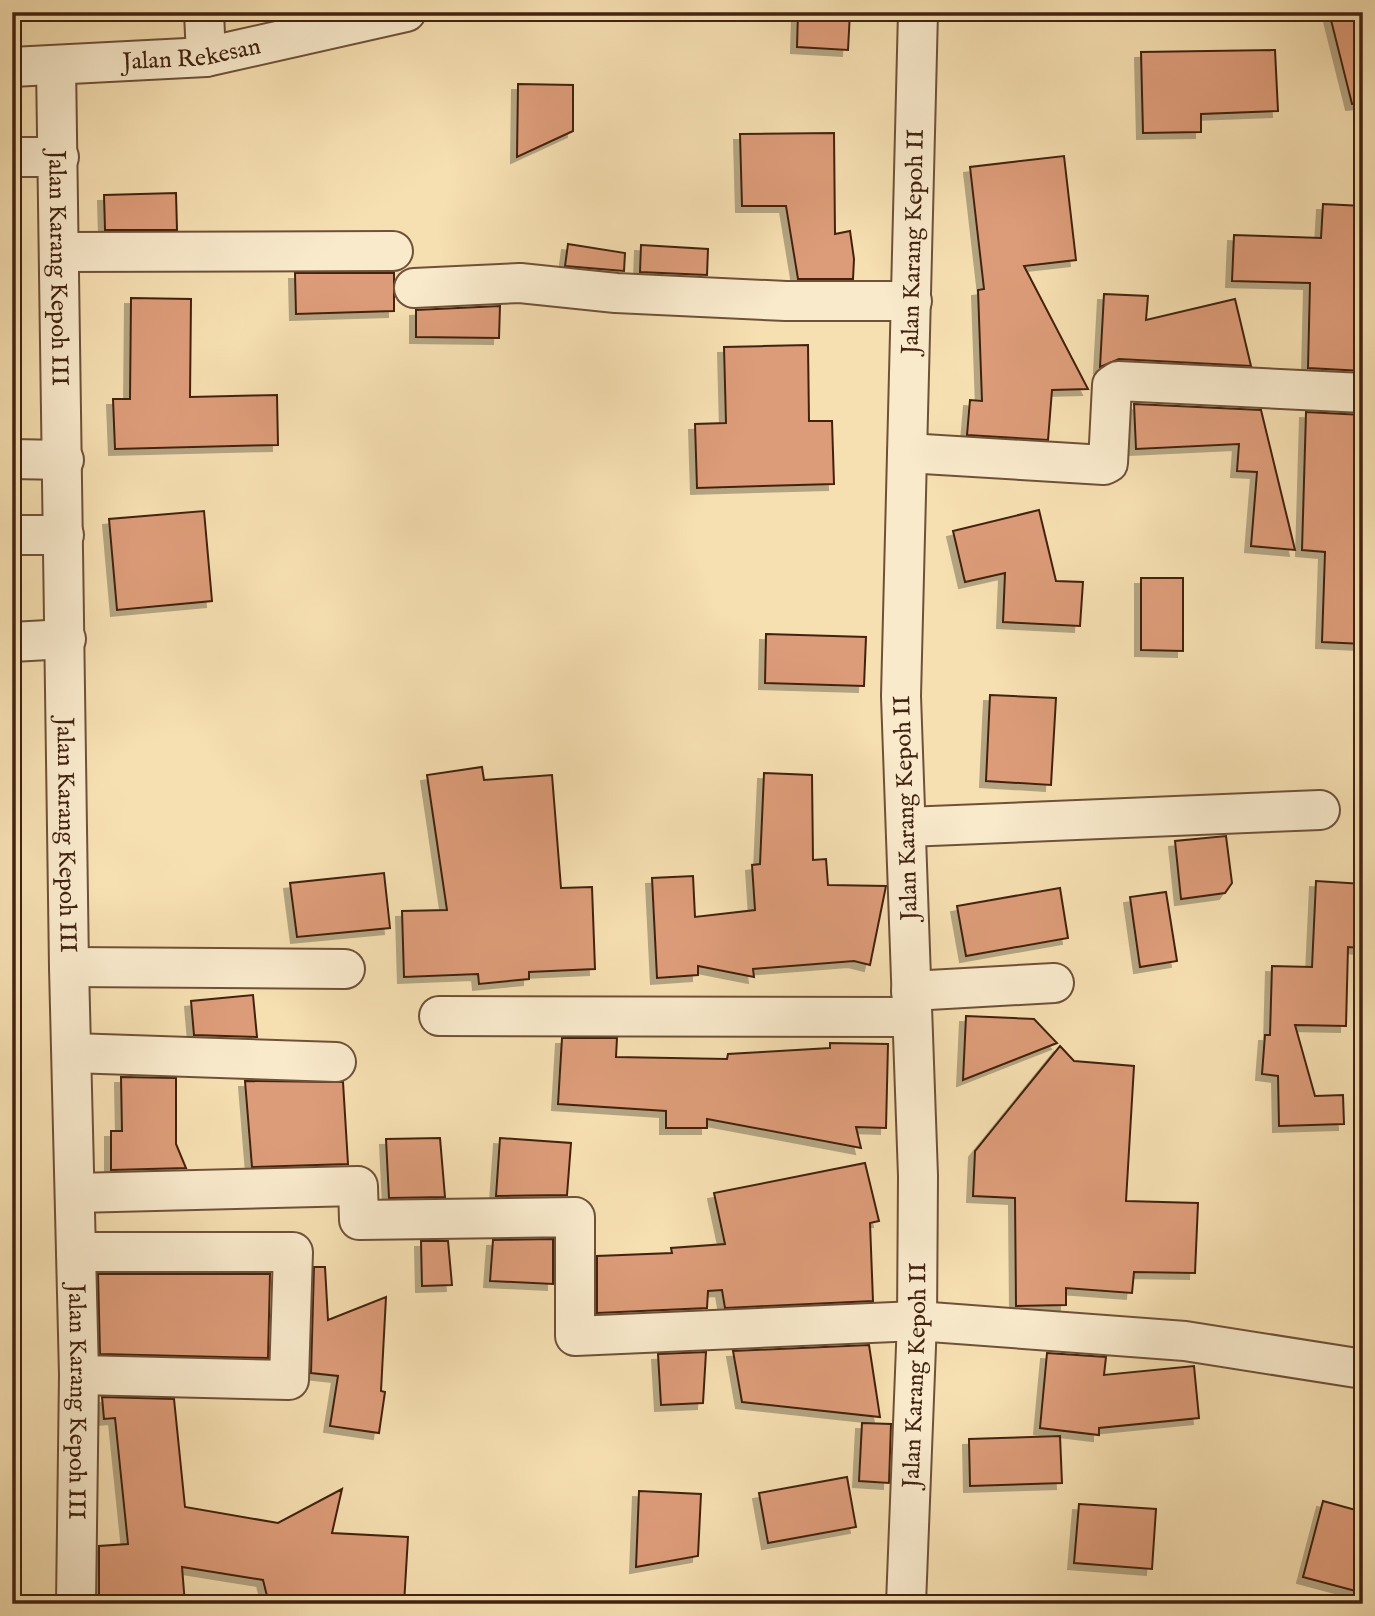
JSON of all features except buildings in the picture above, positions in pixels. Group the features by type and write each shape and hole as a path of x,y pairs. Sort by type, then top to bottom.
{"street":[{"path":"204,12 206,57"},
{"name":"Jalan Rekesan","path":"12,67 57,83 206,57 406,12"},
{"name":"Jalan Karang Kepoh II","path":"906,1604 917,1321 918,1176 901,696 919,12"},
{"name":"Jalan Karang Kepoh III","path":"57,83 69,967 79,1375 76,1604"},
{"path":"12,157 59,157"},
{"path":"61,252 393,251"},
{"path":"414,288 520,283 616,293 786,301 912,301"},
{"path":"906,453 1104,465 1108,463 1112,385 1118,381 1363,393"},
{"path":"12,459 64,460"},
{"path":"12,535 64,535"},
{"path":"12,642 65,639"},
{"path":"906,827 1320,810"},
{"path":"69,967 345,969"},
{"path":"439,1016 911,1004 1054,983"},
{"path":"72,1053 336,1062"},
{"path":"75,1193 358,1186 359,1220 575,1217 575,1336 917,1321 1185,1341 1363,1369"},
{"path":"76,1252 293,1252 289,1380 79,1375"}]}
